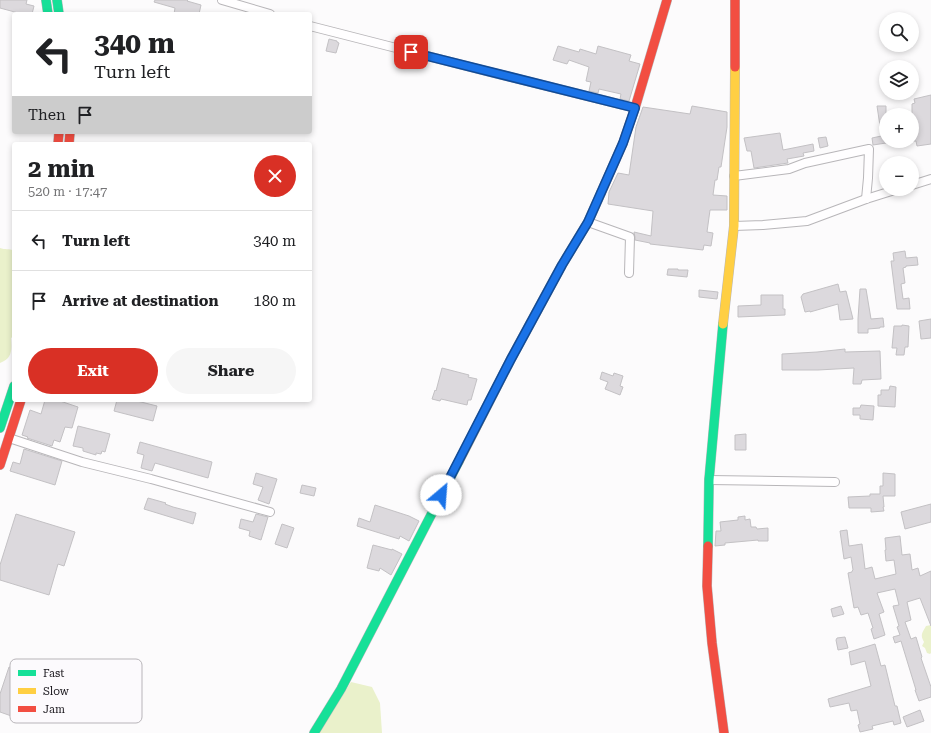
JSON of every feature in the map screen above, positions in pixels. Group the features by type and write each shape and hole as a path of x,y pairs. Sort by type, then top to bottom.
{"main road":[{"path":"46,0 48,12"},
{"path":"57,0 60,12"},
{"path":"314,733 341,689 511,359 562,265 588,222 623,143 667,0"},
{"path":"724,733 712,643 708,586 709,480 723,320 734,226 736,76 735,0"},
{"path":"0,428 12,392"},
{"path":"0,466 20,402"}],"street":[{"path":"222,0 263,12"},
{"path":"312,27 635,108"},
{"path":"734,176 789,169 805,163 869,149 866,199"},
{"path":"919,183 931,179"},
{"path":"734,226 807,221 879,195"},
{"path":"588,222 630,237 629,273"},
{"path":"9,438 82,462 151,479 270,512"},
{"path":"709,480 835,482"}],"green space":[{"path":"0,248 12,250 12,337 10,354 7,359 0,363"},
{"path":"931,625 930,654 927,653 925,648 922,646 924,642 922,636 926,626"},
{"path":"351,682 372,687 380,703 382,733 319,733"}],"building":[{"path":"0,0 27,0 26,4 34,6 32,12 15,12 0,8"},
{"path":"155,0 188,0 187,1 201,5 199,12 174,12 175,8 154,2"},
{"path":"329,39 339,43 336,53 326,51"},
{"path":"558,46 579,52 580,49 596,54 598,46 631,55 629,61 640,64 629,101 620,99 621,94 599,89 598,93 589,91 591,82 586,81 589,67 569,60 567,64 553,60"},
{"path":"931,95 931,144 919,146 919,108 912,108 912,104 915,103 914,100 919,100 919,98"},
{"path":"692,106 727,112 727,127 721,167 719,167 717,180 715,180 713,195 727,196 727,210 710,210 707,232 713,233 711,246 704,245 703,250 650,244 635,240 634,232 651,236 653,211 608,204 609,192 618,173 629,175 636,127 643,107 690,114"},
{"path":"877,106 886,106 886,108 879,108 879,119"},
{"path":"780,133 783,150 813,144 814,151 803,153 804,156 787,159 788,163 754,168 751,151 747,151 744,138"},
{"path":"879,136 879,144 873,145 872,138"},
{"path":"826,137 828,146 820,148 818,138"},
{"path":"905,251 906,258 917,257 918,265 906,266 903,268 905,283 901,284 903,299 909,298 910,309 897,309 891,261 894,261 893,253"},
{"path":"668,269 688,270 687,277 667,275"},
{"path":"838,284 840,292 846,291 853,319 840,320 838,304 805,312 801,297 803,294"},
{"path":"860,289 866,289 871,319 883,318 884,327 868,329 868,333 858,333"},
{"path":"699,290 718,292 717,299 699,297"},
{"path":"761,295 783,295 783,309 785,309 785,315 738,317 738,306 761,305"},
{"path":"931,319 931,338 921,339 919,321"},
{"path":"894,326 909,326 908,347 905,347 904,355 896,355 897,348 892,348"},
{"path":"845,349 845,352 880,351 881,379 862,380 861,384 853,384 854,368 782,370 782,354"},
{"path":"442,368 469,375 468,377 477,379 471,400 468,400 467,405 441,399 440,401 432,399 435,390 436,391"},
{"path":"602,372 613,376 614,373 623,376 620,386 623,387 620,395 605,389 608,382 600,379"},
{"path":"890,386 896,387 895,407 878,406 878,395 881,395 881,390 889,390"},
{"path":"44,402 63,402 78,407 72,428 65,427 60,442 54,440 52,446 22,435 30,410 41,414"},
{"path":"116,402 141,402 157,406 153,421 114,411"},
{"path":"861,405 874,406 873,420 860,419 860,415 853,415 853,408 860,408"},
{"path":"78,426 110,434 105,452 102,451 101,454 96,453 96,455 83,451 83,448 73,446"},
{"path":"746,434 746,450 735,450 735,435"},
{"path":"140,442 212,462 208,478 155,463 152,471 141,468 144,455 137,453"},
{"path":"24,449 62,461 55,485 10,471 13,462 20,464"},
{"path":"256,473 277,479 269,504 258,500 263,487 253,484"},
{"path":"883,473 895,474 895,496 883,496 884,511 871,512 871,508 849,508 848,497 880,494 880,486 883,486"},
{"path":"302,485 316,488 314,496 300,493"},
{"path":"148,498 196,513 193,524 144,509"},
{"path":"931,504 931,522 905,529 901,512"},
{"path":"375,505 409,516 419,521 409,541 400,536 399,539 357,526 359,518 370,522"},
{"path":"16,514 75,532 64,566 58,564 49,595 0,580 0,565"},
{"path":"256,514 268,517 261,540 249,536 250,531 239,528 241,519 253,522"},
{"path":"745,516 745,520 750,519 751,527 756,527 757,529 768,528 768,541 758,540 725,543 725,545 715,546 716,531 721,531 720,522 738,520 738,517"},
{"path":"282,524 294,528 287,548 275,544"},
{"path":"847,530 849,546 862,544 865,569 872,567 875,579 896,574 894,560 886,561 885,538 900,536 902,555 910,554 912,570 918,568 920,576 931,571 931,626 920,598 907,602 911,620 905,622 911,639 916,637 922,657 921,658 931,687 931,697 919,701 901,641 895,643 893,637 900,635 893,606 899,605 895,589 877,593 884,612 879,614 885,635 874,639 871,629 873,628 868,613 861,615 858,607 854,608 848,573 852,572 853,570 851,557 844,559 840,531"},
{"path":"373,545 392,549 402,554 391,575 380,568 379,571 367,568"},
{"path":"841,606 844,614 833,617 831,609"},
{"path":"845,637 848,648 838,650 837,638"},
{"path":"875,644 881,666 885,665 895,706 897,706 901,723 894,725 893,721 872,726 873,729 860,732 857,710 851,711 849,703 830,707 828,699 871,686 865,661 851,665 849,652"},
{"path":"10,667 10,716 0,712 0,694"},
{"path":"920,710 924,721 907,727 903,717"}],"traffic: fast":[{"path":"46,0 48,12"},
{"path":"57,0 59,12"},
{"path":"708,546 709,480 723,324"},
{"path":"0,428 12,392"},
{"path":"314,733 341,689 459,461"}],"traffic: slow":[{"path":"723,324 734,226 735,67"},
{"path":"459,461 511,359 562,265 588,222 601,193"}],"traffic: jam":[{"path":"601,193 623,143 635,108 667,0"},
{"path":"735,0 735,67"},
{"path":"58,142 59,134"},
{"path":"69,142 70,134"},
{"path":"0,465 20,402"},
{"path":"708,546 707,586 712,643 724,733"}],"route":[{"path":"411,52 635,108 623,143 588,222 562,265 511,359 441,495"}]}
